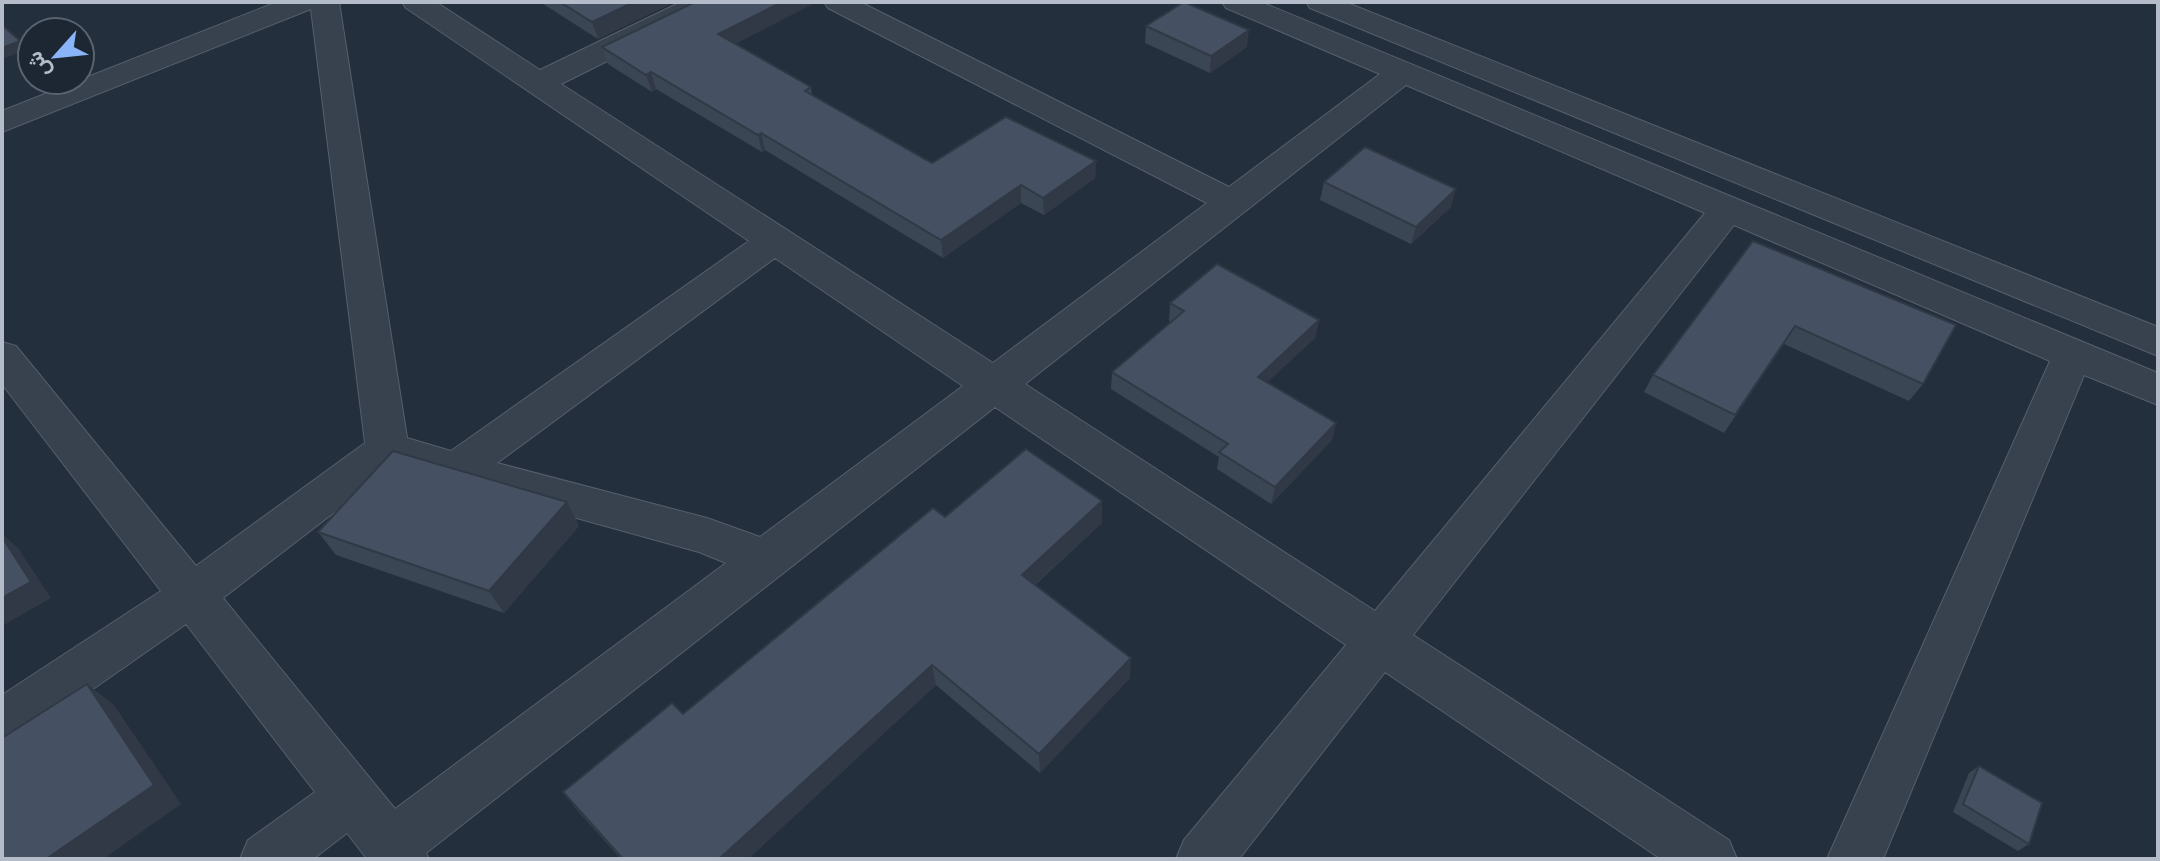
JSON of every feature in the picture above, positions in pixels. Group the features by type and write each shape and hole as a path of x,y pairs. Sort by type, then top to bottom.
{"street":[{"path":"2,122 303,2"},
{"path":"325,2 387,449"},
{"path":"416,2 1709,859"},
{"path":"538,83 704,2"},
{"path":"838,2 1232,202"},
{"path":"1236,2 2158,390"},
{"path":"1320,2 2158,342"},
{"path":"2,356 396,852 766,559 1403,72"},
{"path":"1204,859 1728,209"},
{"path":"457,469 775,240"},
{"path":"1855,859 2073,354"},
{"path":"387,449 707,536 766,559"},
{"path":"2,723 192,595 387,449"},
{"path":"268,859 353,796"}],"building":[{"path":"560,2 634,2 592,22"},
{"path":"695,2 782,2 718,34 811,87 805,91 932,163 1006,117 1096,161 1043,198 1021,185 941,240 761,133 758,135 651,72 646,75 602,47"},
{"path":"1184,2 1249,30 1211,56 1146,26"},
{"path":"2,25 16,37 16,43 2,48"},
{"path":"1365,147 1456,189 1416,227 1324,182"},
{"path":"1753,241 1956,325 1923,384 1795,326 1735,415 1653,375"},
{"path":"1217,264 1319,320 1258,377 1336,423 1275,487 1219,452 1228,444 1112,372 1184,311 1170,303"},
{"path":"1026,449 1102,501 1022,575 1131,658 1039,754 932,665 719,859 623,859 563,792 672,703 683,714 933,508 945,517"},
{"path":"393,451 567,502 489,591 318,532"},
{"path":"2,537 31,582 2,598"},
{"path":"87,684 154,785 46,859 2,859 2,738"},
{"path":"1979,766 2042,803 2029,844 1963,804"}]}
